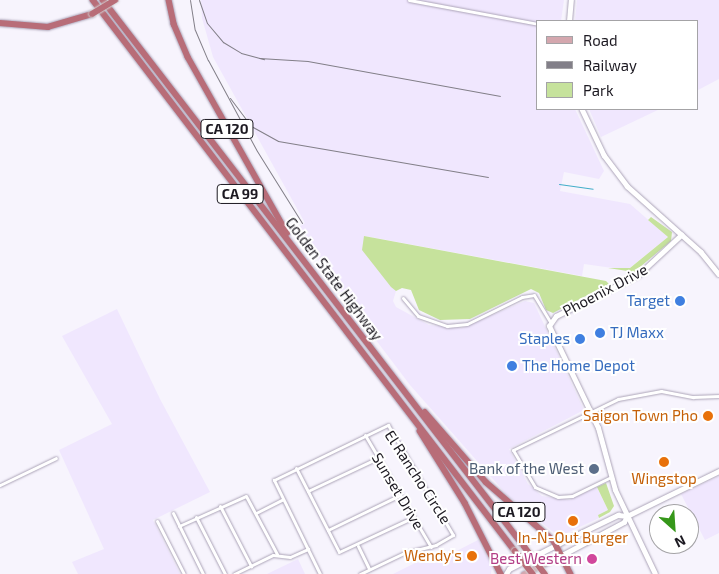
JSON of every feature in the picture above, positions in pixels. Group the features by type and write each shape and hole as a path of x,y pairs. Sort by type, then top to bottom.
{"highway":[{"name":"Golden State Highway","path":"103,0 545,574"},
{"path":"92,13 111,0"},
{"path":"0,22 46,24 92,13 115,0"},
{"name":"CA 120","path":"169,0 174,24 188,57 298,253"},
{"name":"Golden State Highway","path":"94,2 533,574"},
{"name":"CA 120","path":"381,362 486,482 557,544 562,555"},
{"name":"CA 120","path":"400,400 465,504 501,574"},
{"path":"562,555 572,574"}],"main road":[{"path":"523,574 562,555"}],"street":[{"path":"409,0 536,24"},
{"path":"569,20 571,0"},
{"path":"582,110 596,142 614,170 640,200 682,236 719,274"},
{"name":"Phoenix Drive","path":"550,322 638,275 682,236"},
{"path":"403,298 418,316 448,326 467,324 522,297 534,295 550,322 551,333 600,434 611,477 627,516 655,574"},
{"path":"611,477 572,496 558,497 535,487 514,450 618,399 661,391 693,397 719,396"},
{"name":"El Rancho Circle","path":"320,574 282,500 274,480 364,435 384,426 390,427 451,528 452,537 431,547 404,553 360,574"},
{"name":"Sunset Drive","path":"364,435 431,547"},
{"path":"0,484 56,458"},
{"path":"308,492 378,458"},
{"path":"296,468 339,552 358,546 414,517"},
{"path":"506,574 509,569 557,544 618,515 627,516 719,471"},
{"path":"328,530 400,494"},
{"path":"179,526 245,495 277,554"},
{"path":"256,513 282,500"},
{"path":"220,506 251,566"},
{"path":"172,513 203,574"},
{"path":"562,555 624,522 627,516"},
{"path":"196,517 225,574"},
{"path":"157,521 184,574"},
{"path":"358,546 369,569"},
{"path":"234,574 277,554 290,557 308,549"}],"shaded area":[{"path":"201,0 564,0 561,20 536,20 536,110 575,110 604,171 599,179 564,172 560,191 630,204 668,237 627,270 584,264 582,276 365,236 396,291 393,301 396,307 429,325 462,328 525,301 534,303 584,410 509,449 528,484 542,496 569,500 597,487 608,510 598,515 599,518 567,533 557,535 507,495 410,385 360,319 298,228 305,223 213,57 202,18"},
{"path":"577,0 719,0 719,79 699,89 699,20 575,20"},
{"path":"589,110 658,110 601,137"},
{"path":"117,309 160,399 210,492 153,520 180,574 78,574 72,562 104,549 59,450 112,424 62,336"},
{"path":"719,476 719,533 705,540 699,528 699,504 686,504 681,494"},
{"path":"478,540 492,566 491,574 393,574 415,563 439,560"},
{"path":"298,559 305,574 267,574"}],"green space":[{"path":"651,217 672,232 671,241 634,272 608,268 630,268 668,237 648,220"},
{"path":"364,236 606,281 609,284 553,313 546,310 539,293 531,289 470,319 440,320 419,310 411,290 402,288 396,291 391,287 362,250"},
{"path":"606,483 614,506 610,512 599,518 598,515 608,510 597,487"}],"waterway":[{"path":"559,184 593,189"}],"railway":[{"path":"190,0 195,30 208,60 257,151 302,223"},
{"path":"199,0 207,23 223,42 241,53 264,59"},
{"path":"259,58 308,61 500,96"},
{"path":"230,98 251,126 278,141 488,177"}],"place":[{"name":"Target","path":"680,301"},
{"name":"TJ Maxx","path":"600,333"},
{"name":"Staples","path":"580,339"},
{"name":"The Home Depot","path":"512,366"},
{"name":"Saigon Town Pho","path":"708,416"},
{"name":"Wingstop","path":"664,462"},
{"name":"Bank of the West","path":"594,469"},
{"name":"In-N-Out Burger","path":"573,521"},
{"name":"Wendy's","path":"472,556"},
{"name":"Best Western","path":"592,559"}]}
